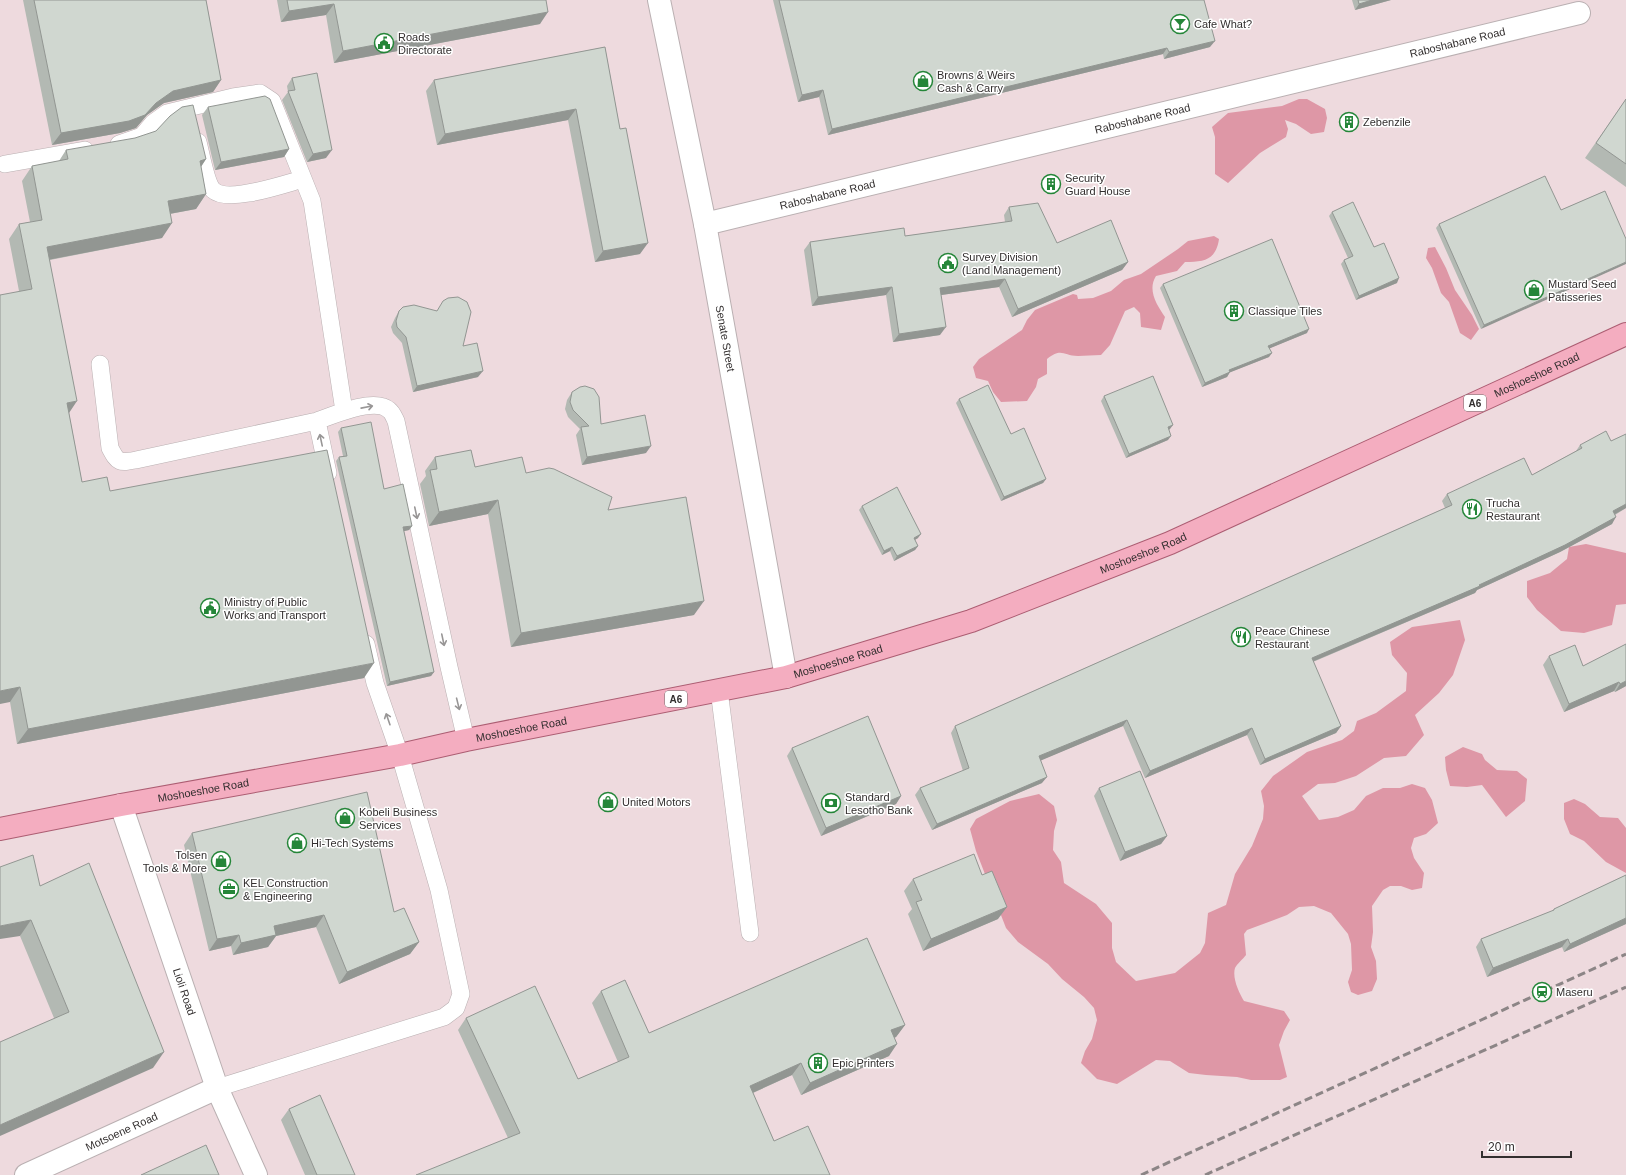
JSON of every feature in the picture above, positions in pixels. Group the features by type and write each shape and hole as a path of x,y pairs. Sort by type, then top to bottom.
{"main road":[{"name":"Moshoeshoe Road","path":"0,829 121,805 400,755 466,740 786,677 971,621 1170,543 1626,334"}],"street":[{"name":"Senate Street","path":"659,0 705,224 786,677"},
{"name":"Raboshabane Road","path":"705,224 1579,13"},
{"name":"Lioli Road","path":"121,805 216,1088 256,1175"},
{"name":"Motsoene Road","path":"26,1175 216,1088"}],"lane":[{"path":"5,164 123,143 142,136 153,123 167,113 193,120 233,97 260,93 272,101 312,201 344,411"},
{"path":"193,120 206,174 212,189 222,195 251,193 303,179"},
{"path":"100,364 110,448 117,460 122,462 316,421 344,411 377,405 389,410 396,420 466,740"},
{"path":"316,421 332,489"},
{"path":"216,1088 444,1017 456,1008 461,994 439,890 400,755 375,683 362,626"},
{"path":"719,690 750,933"}],"shaded area":[{"path":"0,0 1626,0 1626,1175 0,1175"},
{"path":"1299,99 1307,99 1325,109 1327,118 1324,132 1311,134 1296,124 1285,120 1288,129 1286,137 1260,153 1228,183 1215,174 1215,137 1212,127 1228,113 1282,106"},
{"path":"1214,236 1219,239 1212,256 1203,260 1185,262 1177,271 1156,276 1153,281 1152,287 1154,297 1165,317 1161,330 1141,327 1140,313 1134,307 1125,311 1110,345 1101,355 1073,356 1056,353 1047,359 1047,374 1038,379 1036,387 1027,401 1001,402 993,392 988,381 976,378 973,367 979,359 1022,330 1027,320 1035,310 1073,294 1077,295 1078,299 1093,298 1111,291 1124,280 1141,274 1188,241"},
{"path":"1435,247 1455,290 1472,315 1479,329 1471,340 1460,333 1449,302 1441,293 1432,268 1426,258 1428,248"},
{"path":"1586,544 1626,553 1626,604 1616,605 1612,625 1584,633 1561,631 1537,610 1527,597 1527,581 1550,573 1567,559 1569,547"},
{"path":"1460,620 1465,640 1453,675 1439,693 1415,715 1424,735 1406,756 1384,758 1356,776 1335,783 1318,784 1302,796 1319,820 1338,817 1354,810 1366,796 1383,788 1400,788 1412,784 1425,788 1432,800 1438,823 1426,834 1414,838 1411,848 1414,858 1424,873 1422,888 1412,890 1401,886 1390,886 1383,890 1372,906 1373,932 1371,947 1376,961 1377,979 1372,991 1358,995 1351,992 1348,982 1352,970 1351,944 1348,934 1331,913 1314,906 1299,907 1287,915 1247,930 1244,934 1246,955 1236,966 1234,972 1236,985 1244,1001 1284,1011 1290,1020 1279,1045 1287,1077 1280,1080 1251,1080 1237,1077 1189,1073 1170,1061 1156,1060 1117,1084 1097,1079 1081,1063 1085,1051 1092,1039 1097,1020 1094,1008 1048,964 1018,942 1006,928 976,851 970,829 976,819 1010,801 1039,794 1054,806 1057,820 1054,831 1053,850 1061,862 1064,883 1096,904 1112,923 1112,948 1116,962 1136,981 1175,973 1200,953 1205,943 1208,913 1226,905 1235,874 1252,846 1263,819 1264,806 1261,791 1273,776 1307,752 1342,740 1354,731 1357,721 1376,713 1406,691 1407,673 1392,655 1390,642 1412,627"},
{"path":"1463,747 1482,754 1485,760 1497,770 1517,771 1527,779 1525,801 1506,817 1482,785 1467,787 1450,786 1446,770 1445,757"},
{"path":"1574,799 1585,804 1600,817 1618,818 1626,828 1626,873 1606,862 1584,841 1570,834 1564,819 1564,803"}],"building":[{"path":"34,0 206,0 221,80 173,91 156,103 145,115 129,121 61,133"},
{"name":"Roads Directorate","path":"287,0 546,0 548,12 343,51 334,4 289,11"},
{"name":"Browns & Weirs Cash & Carry","path":"779,0 1204,0 1215,41 1169,52 1167,48 832,129 823,90 802,95"},
{"path":"1358,0 1372,0 1359,4"},
{"path":"605,47 620,129 626,128 648,243 603,251 576,109 445,134 434,80"},
{"path":"317,73 332,150 313,154 288,91 295,90 292,78"},
{"path":"265,96 270,99 289,149 221,162 208,107"},
{"path":"1626,99 1626,164 1596,143"},
{"path":"193,105 206,159 200,161 206,194 168,201 172,223 47,247 77,401 67,403 82,482 107,477 110,491 327,450 374,663 28,729 20,687 0,691 0,295 32,289 19,224 42,220 32,166 68,159 66,150 135,138 156,131 170,116 182,107"},
{"path":"1545,176 1561,210 1605,191 1626,239 1626,262 1484,325 1439,224"},
{"path":"1353,202 1374,247 1384,243 1399,278 1359,296 1344,260 1353,256 1332,212"},
{"path":"1038,203 1057,243 1111,220 1128,262 1018,309 1005,279 940,288 946,327 899,334 892,287 818,297 810,242 904,228 905,236 1012,221 1009,207"},
{"name":"Classique Tiles","path":"1272,239 1309,329 1268,346 1272,353 1229,370 1230,372 1205,383 1163,284"},
{"path":"458,297 467,302 471,312 463,346 477,343 483,371 417,386 406,337 397,327 396,321 399,311 403,307 414,305 437,311 443,301 448,298"},
{"path":"1153,376 1173,425 1168,427 1171,436 1129,454 1104,396"},
{"path":"988,385 1011,434 1024,428 1046,479 1004,497 959,399"},
{"path":"585,386 594,389 599,397 601,424 645,415 651,446 587,457 581,427 589,426 573,410 570,402 572,392"},
{"path":"371,422 384,489 403,484 412,526 403,527 434,672 390,682 339,457 347,456 341,428"},
{"path":"1606,431 1611,441 1626,434 1626,504 1613,511 1616,517 1565,545 1479,585 1480,586 1312,658 1341,726 1265,759 1252,728 1150,771 1127,720 1039,756 1047,777 937,824 920,788 969,768 955,726 1452,505 1447,494 1524,458 1532,475 1582,448 1580,445"},
{"path":"471,450 475,467 522,457 526,473 549,468 554,469 612,497 608,510 686,497 704,601 521,633 498,500 439,512 430,470 437,469 435,457"},
{"path":"897,487 921,534 914,538 918,546 897,556 892,547 884,551 862,506"},
{"path":"1626,644 1626,681 1620,684 1619,682 1569,704 1549,656 1575,645 1583,666"},
{"path":"868,716 901,796 826,828 792,748"},
{"path":"1140,771 1167,836 1125,852 1099,788"},
{"path":"367,792 394,912 404,908 419,942 347,972 324,915 274,926 276,935 241,943 239,935 217,939 192,833"},
{"path":"974,854 982,875 992,871 1007,907 931,939 916,902 922,900 913,879"},
{"path":"33,855 40,886 89,863 164,1052 0,1125 0,1042 69,1012 31,920 0,926 0,867"},
{"path":"1626,875 1626,918 1570,944 1568,939 1493,968 1481,939 1554,910"},
{"path":"867,938 905,1025 891,1030 897,1044 810,1083 801,1063 750,1086 774,1141 808,1126 830,1175 416,1175 520,1133 466,1018 535,986 578,1079 629,1057 601,991 625,980 649,1033"},
{"path":"320,1095 355,1175 317,1175 289,1109"},
{"path":"206,1145 219,1175 141,1175"}],"railway":[{"path":"1141,1175 1626,954"},
{"path":"1205,1175 1626,987"}],"place":[{"name":"Cafe What?","path":"1180,24"},
{"name":"Roads Directorate","path":"384,43"},
{"name":"Browns & Weirs Cash & Carry","path":"923,81"},
{"name":"Zebenzile","path":"1349,122"},
{"name":"Security Guard House","path":"1051,184"},
{"name":"Survey Division (Land Management)","path":"948,263"},
{"name":"Mustard Seed Patisseries","path":"1534,290"},
{"name":"Classique Tiles","path":"1234,311"},
{"name":"Trucha Restaurant","path":"1472,509"},
{"name":"Ministry of Public Works and Transport","path":"210,608"},
{"name":"Peace Chinese Restaurant","path":"1241,637"},
{"name":"United Motors","path":"608,802"},
{"name":"Standard Lesotho Bank","path":"831,803"},
{"name":"Kobeli Business Services","path":"345,818"},
{"name":"Hi-Tech Systems","path":"297,843"},
{"name":"Tolsen Tools & More","path":"221,861"},
{"name":"KEL Construction & Engineering","path":"229,889"},
{"name":"Maseru","path":"1542,992"},
{"name":"Epic Printers","path":"818,1063"}]}
